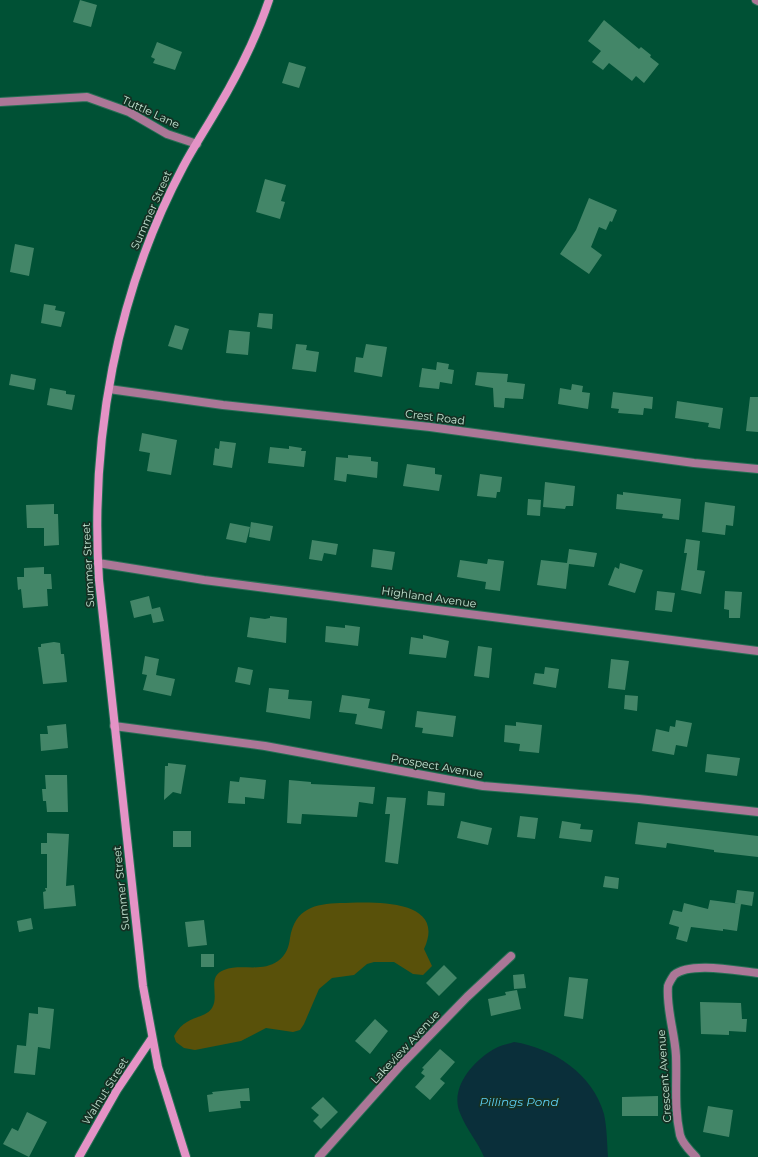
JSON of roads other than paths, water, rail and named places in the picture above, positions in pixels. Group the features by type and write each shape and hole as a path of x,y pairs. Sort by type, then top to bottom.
{"main road":[{"name":"Summer Street","path":"186,1157 167,1099 152,1038 140,962 98,563 96,528 98,465 109,389 116,354 143,255 182,168 242,62 262,21 270,0"},
{"name":"Walnut Street","path":"79,1157 117,1090 152,1038"}],"street":[{"name":"Tuttle Lane","path":"0,102 87,97 129,112 167,134 196,144"},
{"name":"Crest Road","path":"109,389 222,405 430,427 694,463 758,468"},
{"name":"Highland Avenue","path":"98,563 204,580 758,651"},
{"name":"Prospect Avenue","path":"114,726 265,746 483,786 639,799 758,812"},
{"name":"Lakeview Avenue","path":"319,1157 406,1060 487,977 511,956"},
{"name":"Crescent Avenue","path":"696,1157 680,1137 675,1098 676,1055 668,999 668,984 674,976 683,970 698,968 758,973"}],"water":[{"name":"Pillings Pond","path":"514,1042 529,1045 557,1057 570,1065 591,1087 599,1100 604,1114 608,1157 484,1157 479,1146 465,1125 460,1113 458,1093 466,1075 480,1059 498,1047"}]}
